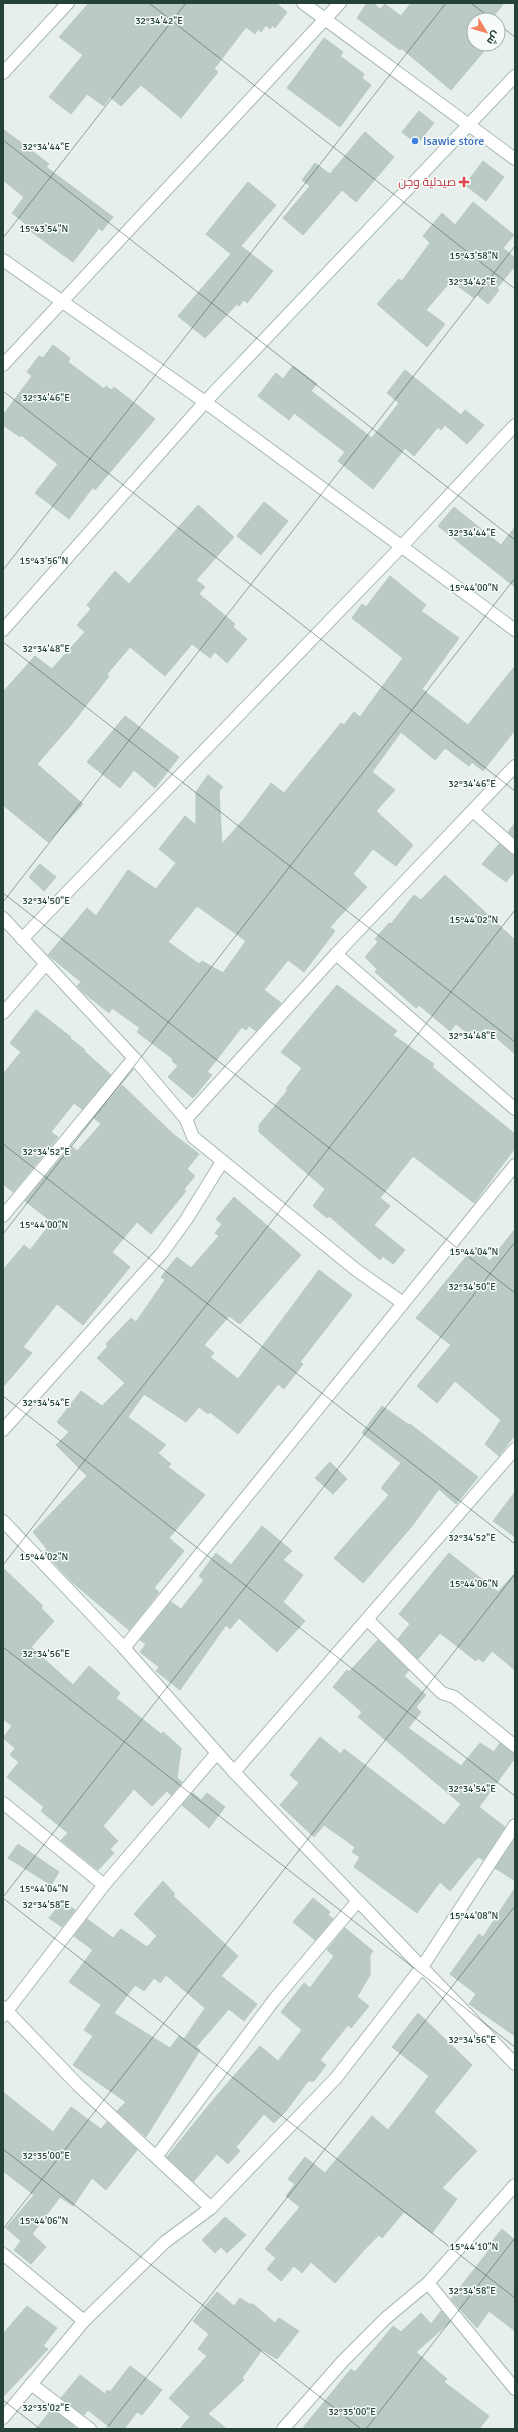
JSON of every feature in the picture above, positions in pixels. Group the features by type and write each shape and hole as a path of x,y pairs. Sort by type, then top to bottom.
{"street":[{"path":"3,73 68,3"},
{"path":"303,3 515,159"},
{"path":"3,365 340,3"},
{"path":"3,630 205,402 515,76"},
{"path":"3,260 205,402 515,630"},
{"path":"22,939 402,546 515,425"},
{"path":"186,1119 336,954 515,766"},
{"path":"473,811 515,848"},
{"path":"3,918 45,965 134,1058 186,1119 193,1137 355,1269 403,1303"},
{"path":"336,954 515,1109"},
{"path":"3,1013 45,965"},
{"path":"3,1216 134,1058"},
{"path":"3,1430 162,1253 222,1162"},
{"path":"124,1648 515,1165"},
{"path":"234,1772 513,1456"},
{"path":"3,1521 124,1648 216,1754 357,1902 515,2064"},
{"path":"368,1620 442,1693 454,1697 515,1746"},
{"path":"211,2208 52,2060 5,2011 104,1885 216,1754"},
{"path":"3,1803 104,1885"},
{"path":"3,2418 84,2321 165,2242 211,2208 336,2078 422,1967 515,1825"},
{"path":"156,2157 274,2000 357,1902"},
{"path":"283,2429 354,2350 386,2318 428,2283 515,2185"},
{"path":"3,2254 84,2321"},
{"path":"428,2283 515,2389"},
{"path":"31,2384 90,2429"}],"building":[{"path":"89,3 276,3 287,12 275,28 273,25 270,29 266,25 261,32 258,29 255,34 246,27 214,69 218,72 181,118 141,85 121,106 110,97 104,106 87,94 71,114 49,97 83,55 59,37"},
{"path":"367,3 373,3 380,9 385,4 401,16 411,3 504,3 497,12 466,12 466,52 483,52 451,90 401,48 400,50 357,18"},
{"path":"324,38 343,52 340,56 364,74 362,78 371,85 340,127 287,88"},
{"path":"419,111 434,123 417,144 402,132"},
{"path":"3,129 49,164 46,167 113,217 102,231 99,228 73,262 25,227 27,225 12,213 24,197 3,180"},
{"path":"365,132 394,157 356,202 342,190 303,235 283,218 310,186 302,180 315,163 330,174"},
{"path":"483,161 504,177 486,201 465,185"},
{"path":"248,182 276,205 241,246 273,271 247,303 244,300 239,306 237,304 205,338 178,316 231,254 206,234"},
{"path":"473,202 514,235 503,248 515,258 515,266 497,288 499,290 488,304 476,294 474,298 451,281 426,310 445,324 427,347 377,304 399,279 402,281 430,243 423,236 442,213 455,225"},
{"path":"53,345 70,358 68,362 104,389 106,386 111,390 114,387 155,419 95,490 93,487 69,519 35,493 58,464 21,435 20,437 3,425 3,415 32,376 27,372 39,356 43,358"},
{"path":"293,366 317,384 311,391 372,438 399,403 387,393 405,370 461,415 465,410 484,425 467,444 445,425 441,430 438,427 414,456 405,448 373,489 338,461 345,452 294,413 289,420 258,396 276,373 283,379"},
{"path":"264,502 288,521 261,555 237,536"},
{"path":"198,505 234,537 196,580 205,587 199,594 235,624 233,627 247,639 227,663 215,652 210,658 192,644 165,676 130,647 107,674 109,676 71,725 37,764 83,804 48,842 3,805 3,692 35,656 52,669 85,632 77,625 91,609 87,605 115,571 129,584"},
{"path":"454,507 501,545 515,527 515,587 438,526"},
{"path":"390,576 426,605 421,611 459,638 422,689 468,725 515,666 515,730 483,771 472,762 469,766 445,748 435,760 401,732 372,772 395,790 376,811 413,845 396,866 373,849 353,874 367,887 330,927 335,931 304,972 288,960 264,990 281,1003 256,1031 249,1026 246,1030 242,1027 207,1072 212,1075 193,1098 168,1077 178,1066 172,1061 173,1059 137,1032 140,1028 112,1008 109,1013 84,993 77,986 81,982 48,955 87,908 96,916 128,870 156,889 176,863 159,849 185,816 196,825 196,792 208,775 223,787 219,791 222,844 244,819 271,783 284,793 341,723 344,725 354,712 360,717 403,658 352,618 362,604 366,607","holes":["197,906 246,941 223,973 202,961 199,964 168,942"]},
{"path":"125,716 179,757 155,788 134,770 120,788 87,762"},
{"path":"515,823 515,838 508,832"},
{"path":"499,844 515,855 515,871 506,882 482,864"},
{"path":"40,864 56,877 44,891 29,877"},
{"path":"445,875 515,940 515,1054 485,1028 475,1039 456,1024 450,1031 419,1005 416,1008 375,972 377,969 365,957 378,942 375,939 389,923 391,924 414,895 421,900"},
{"path":"337,985 397,1031 393,1035 434,1064 432,1067 515,1134 515,1148 474,1203 413,1156 380,1198 390,1206 374,1225 405,1250 393,1264 383,1256 380,1260 329,1216 327,1218 313,1206 325,1189 259,1132 259,1125 288,1090 286,1089 302,1068 281,1052"},
{"path":"36,1010 71,1037 70,1038 111,1075 82,1109 74,1103 51,1132 58,1137 13,1192 3,1184 3,1074 21,1052 10,1043"},
{"path":"122,1085 173,1134 199,1154 187,1169 195,1176 184,1189 186,1191 151,1234 137,1222 112,1252 130,1267 83,1325 57,1304 23,1347 32,1353 3,1387 3,1270 24,1245 30,1250 52,1222 25,1201 71,1146 77,1151 101,1124 94,1118"},
{"path":"234,1197 301,1255 240,1324 229,1316 204,1345 214,1353 210,1357 238,1379 319,1270 352,1295 300,1362 303,1364 284,1389 278,1384 238,1434 210,1412 208,1414 199,1407 186,1422 144,1394 128,1417 166,1445 158,1453 171,1464 168,1467 205,1495 169,1538 184,1551 154,1588 159,1592 129,1630 72,1582 44,1552 47,1549 33,1532 87,1476 56,1445 69,1432 57,1422 81,1391 102,1406 125,1383 97,1358 108,1346 106,1344 131,1318 136,1322 165,1280 161,1277 177,1257 191,1268 219,1236 215,1233 222,1224 216,1219"},
{"path":"515,1229 515,1435 499,1456 485,1444 501,1420 455,1381 437,1403 417,1386 451,1345 416,1318 474,1247 490,1261"},
{"path":"382,1406 409,1425 410,1424 478,1477 456,1504 439,1489 412,1526 363,1583 334,1558 389,1495 381,1488 401,1463 362,1433"},
{"path":"330,1462 347,1479 333,1494 315,1478"},
{"path":"515,1492 515,1537 493,1521"},
{"path":"262,1526 292,1551 283,1560 303,1575 283,1602 305,1621 277,1652 239,1618 230,1629 226,1625 180,1690 156,1671 159,1667 140,1652 146,1644 140,1640 171,1602 181,1609 204,1580 199,1576 216,1553 231,1565"},
{"path":"449,1553 498,1592 515,1573 515,1670 492,1651 483,1662 478,1658 476,1661 440,1633 418,1659 398,1639 410,1624 399,1614"},
{"path":"3,1568 43,1606 41,1608 54,1621 31,1647 73,1685 89,1666 120,1693 116,1698 161,1734 163,1732 181,1748 177,1778 182,1782 171,1795 167,1791 152,1806 134,1789 103,1826 118,1841 110,1849 114,1853 98,1870 61,1840 68,1833 41,1811 44,1807 7,1777 19,1762 10,1755 15,1748 3,1738 12,1726 3,1719"},
{"path":"378,1640 409,1670 404,1676 426,1695 416,1707 421,1712 408,1728 461,1766 480,1743 494,1752 500,1743 515,1753 515,1758 479,1807 505,1827 483,1860 479,1857 475,1860 450,1891 440,1882 417,1913 354,1867 360,1857 352,1852 355,1847 324,1825 314,1837 280,1805 299,1783 290,1775 320,1737 341,1754 344,1749 444,1825 461,1804 358,1717 362,1712 333,1687 347,1670 349,1672"},
{"path":"193,1793 201,1800 207,1793 225,1807 209,1828 182,1805"},
{"path":"515,1839 515,1881 495,1868"},
{"path":"18,1844 59,1872 51,1885 8,1858"},
{"path":"163,1881 175,1894 173,1896 238,1956 221,1976 257,2004 244,2021 229,2009 196,2047 200,2050 146,2137 117,2111 126,2102 73,2065 93,2036 84,2030 101,2005 103,2006 69,1982 93,1950 74,1936 87,1919 113,1938 121,1929 147,1947 157,1936 134,1914","holes":["166,1975 205,2008 184,2039 179,2036 170,2048 114,2013 135,1985 144,1991 154,1978 160,1983"]},
{"path":"515,1888 515,2036 469,2004 476,1994 450,1974 479,1934 483,1937"},
{"path":"313,1898 330,1912 328,1915 333,1919 315,1940 293,1922"},
{"path":"63,1901 75,1910 62,1927 49,1918"},
{"path":"345,1928 373,1951 370,1955 370,1975 357,1997 369,2006 351,2028 348,2025 320,2060 326,2065 314,2081 308,2081 286,2111 274,2123 264,2114 236,2147 240,2151 228,2164 217,2154 193,2182 167,2157 213,2100 260,2046 278,2061 302,2030 281,2012 304,1983 310,1988 334,1956 327,1950"},
{"path":"418,2013 472,2065 434,2112 477,2151 442,2188 457,2199 432,2233 404,2212 382,2238 379,2235 335,2283 311,2262 302,2273 294,2266 281,2281 267,2269 276,2258 265,2249 300,2207 286,2196 295,2184 288,2179 305,2157 325,2173 372,2116 388,2130 429,2076 392,2047"},
{"path":"3,2092 53,2132 71,2107 101,2129 107,2122 137,2150 106,2190 92,2178 73,2206 60,2197 32,2234 46,2247 31,2264 14,2250 21,2241 6,2228 34,2195 3,2171"},
{"path":"225,2217 246,2235 227,2253 221,2247 215,2253 202,2240"},
{"path":"502,2229 515,2240 515,2331 489,2311 477,2328 451,2299 493,2245 491,2243"},
{"path":"217,2292 234,2306 240,2298 249,2304 253,2304 275,2323 279,2318 299,2331 277,2359 262,2350 242,2378 244,2380 208,2414 227,2429 180,2429 190,2417 169,2398 207,2356 198,2349 209,2334 193,2321"},
{"path":"27,2306 57,2328 43,2346 48,2349 3,2397 3,2334"},
{"path":"441,2311 450,2322 416,2352 447,2379 444,2382 489,2416 479,2429 302,2429 351,2369 355,2372 393,2326 401,2332 421,2313 431,2324"},
{"path":"130,2366 162,2390 142,2415 137,2412 124,2429 112,2429 88,2410 84,2415 61,2398 80,2375 105,2394 107,2390 110,2392"},
{"path":"52,2409 75,2427 73,2429 36,2429"}],"place":[{"name":"Isawie store","path":"415,141"},
{"name":"صيدلية وجن","path":"464,182"}]}
